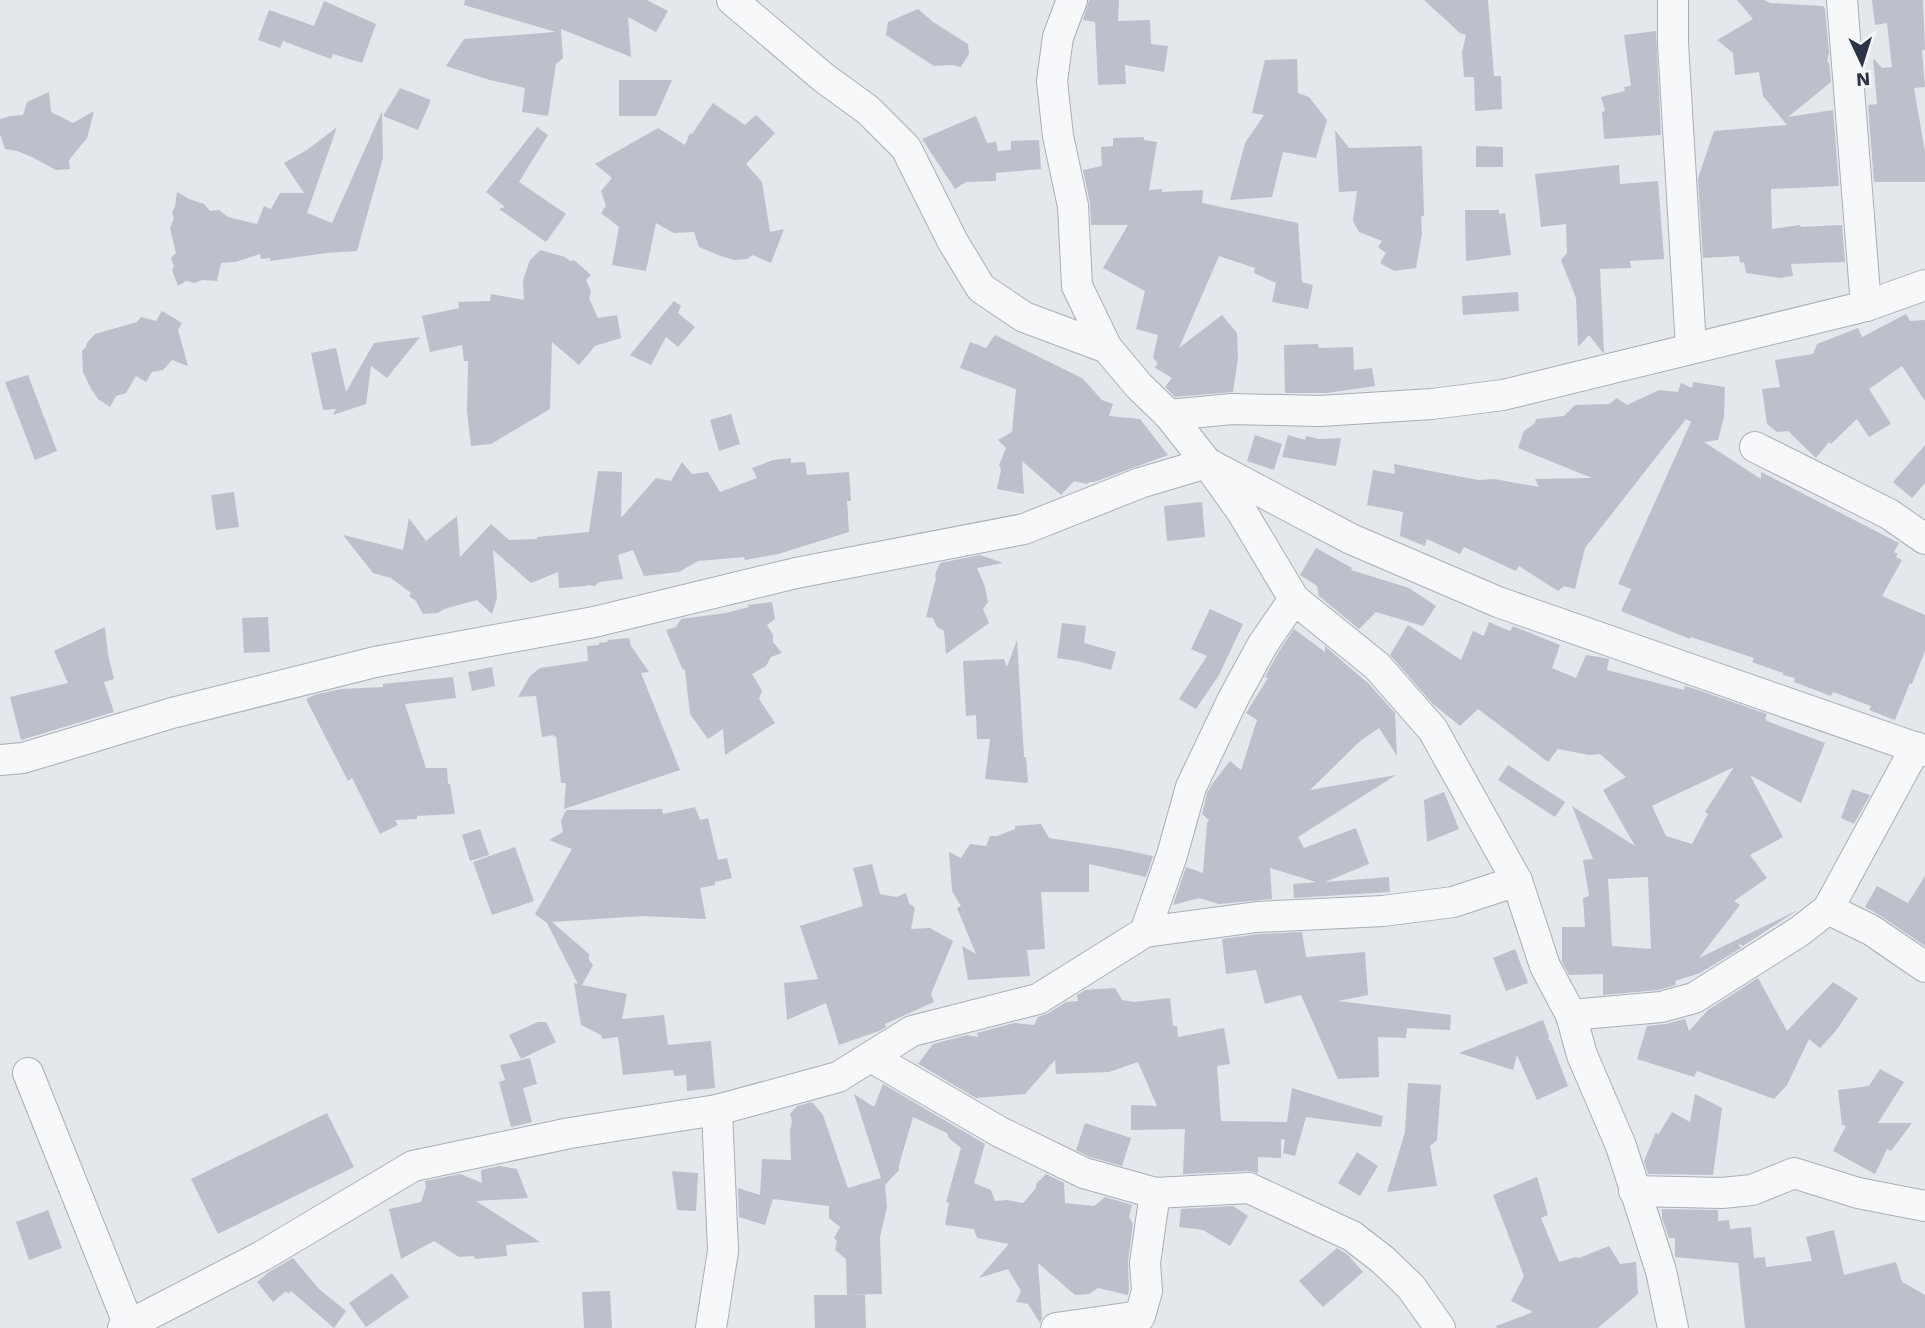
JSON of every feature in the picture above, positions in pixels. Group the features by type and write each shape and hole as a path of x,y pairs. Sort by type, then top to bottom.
{"street":[{"path":"732,0 824,78 868,110 906,148 953,242 981,288 1024,317 1107,348"},
{"path":"1072,0 1058,37 1052,81 1058,136 1073,206 1077,286 1107,348 1139,386 1169,415 1207,463 1242,512 1294,598 1377,666 1433,730 1517,881 1545,966 1571,1014 1582,1055 1621,1146 1661,1271 1673,1328"},
{"path":"1673,0 1673,43 1691,348"},
{"path":"1842,0 1866,306"},
{"path":"1169,415 1232,409 1320,411 1432,404 1503,395 1866,306 1925,285"},
{"path":"1755,447 1889,514 1925,539"},
{"path":"0,760 23,758 172,713 375,662 594,622 796,573 1024,529 1140,483 1207,463 1351,539 1498,602 1921,749 1828,909 1800,931 1694,998 1661,1007 1571,1014"},
{"path":"1145,932 1172,855 1191,787 1233,699 1263,644 1294,598"},
{"path":"28,1073 128,1327 262,1256 413,1166 570,1133 718,1110 838,1077 912,1031 1038,999 1145,932 1257,917 1383,911 1453,902 1517,881"},
{"path":"1828,909 1871,930 1925,968"},
{"path":"870,1057 1000,1132 1084,1173 1155,1192 1249,1188 1352,1236 1383,1259 1411,1287 1440,1328"},
{"path":"711,1328 723,1251 718,1110"},
{"path":"1634,1191 1722,1193 1752,1189 1794,1173 1858,1193 1925,1206"},
{"path":"1056,1328 1140,1316 1147,1291 1145,1262 1155,1192"}],"building":[{"path":"465,0 647,0 668,11 656,32 628,17 631,57 561,29 563,58 556,64 548,116 522,112 525,88 446,66 464,39 556,32 464,5"},
{"path":"1089,0 1119,0 1118,21 1150,20 1151,44 1168,46 1164,72 1125,65 1126,84 1098,85 1095,22 1083,20"},
{"path":"1424,0 1488,0 1494,76 1501,76 1502,109 1475,111 1474,77 1464,77 1462,52 1466,35 1460,33"},
{"path":"1737,0 1823,6 1825,9 1829,53 1827,61 1831,82 1788,117 1833,110 1839,186 1771,189 1772,229 1800,225 1842,225 1845,262 1791,264 1793,276 1780,278 1746,273 1744,262 1740,263 1739,256 1703,258 1698,178 1714,131 1787,125 1763,96 1759,72 1735,75 1733,53 1717,40 1753,19"},
{"path":"1872,0 1923,0 1925,50 1922,50 1925,87 1914,88 1925,152 1925,182 1874,182 1868,105 1877,104 1873,58 1882,68 1892,67 1887,23 1875,25"},
{"path":"324,1 376,24 362,63 333,54 331,59 283,41 280,48 258,40 269,10 314,26"},
{"path":"918,9 968,44 969,54 961,67 934,66 886,35 888,22"},
{"path":"1656,31 1661,135 1604,139 1602,112 1605,111 1601,97 1625,91 1624,87 1631,86 1624,35"},
{"path":"1297,59 1298,93 1309,97 1327,120 1316,158 1283,152 1272,197 1230,200 1245,143 1264,115 1252,113 1265,60"},
{"path":"619,80 672,80 656,116 619,116"},
{"path":"400,88 431,100 418,130 383,116"},
{"path":"49,92 51,112 73,123 94,111 87,138 69,160 70,169 56,170 32,157 5,149 0,134 0,119 23,115 27,102"},
{"path":"713,103 745,125 756,115 775,133 746,164 762,182 770,232 784,229 771,263 753,255 747,259 734,260 721,256 699,247 694,232 674,233 656,223 646,271 612,265 619,227 601,213 606,206 601,191 612,178 595,164 658,128 685,145 690,133 692,134"},
{"path":"382,111 383,158 357,251 270,261 270,258 261,259 260,254 235,262 221,263 217,281 186,281 178,286 172,270 174,266 171,258 176,253 170,228 177,192 204,204 210,211 219,210 228,217 257,224 264,206 271,209 280,193 304,193 284,163 307,150 337,127 307,213 332,223"},
{"path":"976,116 987,143 996,142 998,151 1011,150 1011,141 1039,140 1041,169 996,173 996,181 966,182 955,189 922,139"},
{"path":"537,127 548,135 519,182 566,214 546,242 499,209 505,207 486,192"},
{"path":"1335,130 1349,148 1422,146 1424,216 1421,216 1422,234 1416,268 1394,271 1380,263 1386,253 1378,247 1382,241 1359,232 1353,221 1357,191 1339,192"},
{"path":"1144,137 1144,140 1157,142 1149,190 1203,190 1202,203 1298,223 1302,282 1313,285 1308,309 1272,302 1276,283 1254,273 1255,268 1219,256 1179,348 1222,315 1237,333 1238,358 1233,392 1175,397 1165,387 1172,378 1154,367 1158,364 1153,357 1158,335 1136,329 1145,291 1103,268 1128,225 1091,225 1090,203 1083,170 1102,166 1101,147 1113,146 1113,138"},
{"path":"1476,146 1503,147 1503,167 1476,167"},
{"path":"1619,165 1620,184 1658,181 1664,259 1630,261 1631,268 1600,269 1603,353 1589,335 1578,347 1576,298 1561,260 1567,253 1566,224 1541,227 1535,174"},
{"path":"1465,210 1499,210 1499,214 1505,213 1511,255 1466,261"},
{"path":"540,250 574,260 591,275 586,280 591,291 589,298 598,318 617,315 621,338 595,346 579,365 552,342 550,409 491,444 471,446 467,411 468,361 464,361 462,345 430,352 422,316 459,308 458,302 490,301 491,294 524,300 523,280 530,260"},
{"path":"1518,292 1519,311 1463,315 1462,296"},
{"path":"674,301 681,306 678,313 695,327 678,347 666,337 651,365 630,355"},
{"path":"162,311 182,323 178,330 188,366 172,360 163,370 152,372 146,382 136,376 126,393 116,396 110,407 98,399 91,389 83,372 82,351 95,334 137,322 141,317 156,321"},
{"path":"1906,314 1910,321 1925,320 1925,401 1902,366 1869,389 1891,424 1869,437 1857,419 1831,444 1829,442 1816,458 1788,431 1777,432 1767,424 1762,389 1780,387 1775,360 1813,354 1817,344 1858,328 1862,337"},
{"path":"995,335 1082,378 1102,400 1113,404 1109,416 1140,419 1168,455 1087,484 1074,481 1061,495 1022,461 1024,494 997,489 1001,470 999,465 1006,448 998,440 1012,432 1016,389 960,368 970,342 986,348"},
{"path":"420,337 387,378 371,366 366,404 333,415 336,409 323,410 311,353 336,348 346,392 374,343"},
{"path":"1318,344 1319,348 1353,347 1354,370 1372,368 1375,386 1327,393 1285,393 1284,345"},
{"path":"28,375 57,451 35,460 5,382"},
{"path":"1693,382 1725,387 1724,417 1718,440 1704,442 1761,479 1761,472 1899,543 1894,552 1898,554 1896,557 1902,560 1882,596 1925,615 1925,651 1895,720 1869,710 1871,706 1833,692 1831,696 1794,682 1795,678 1752,662 1754,658 1691,637 1690,639 1621,611 1631,589 1618,584 1691,422 1686,419 1585,548 1575,589 1564,586 1558,591 1519,566 1516,571 1464,547 1460,554 1427,539 1425,546 1400,536 1403,512 1367,505 1373,470 1395,474 1394,464 1478,480 1494,479 1539,487 1535,479 1592,478 1518,448 1524,431 1535,423 1536,419 1564,416 1575,405 1609,404 1617,398 1627,405 1659,390 1678,392 1681,383 1692,388"},
{"path":"731,414 740,444 719,451 710,420"},
{"path":"1255,435 1282,444 1274,470 1247,461"},
{"path":"1288,435 1305,440 1306,436 1319,439 1341,438 1336,466 1282,457"},
{"path":"1925,445 1925,483 1912,498 1893,482"},
{"path":"791,458 791,463 805,462 807,475 849,472 849,532 778,554 745,560 744,557 698,561 679,572 644,576 633,550 618,555 623,579 599,582 595,586 559,588 558,572 531,583 493,550 497,598 492,614 477,600 438,613 423,614 416,601 409,596 411,593 391,578 373,573 343,535 403,550 409,518 426,541 457,516 460,557 491,524 509,540 589,532 598,471 622,472 621,518 656,478 671,481 682,462 692,474 708,472 720,492 757,478 752,468 773,460"},
{"path":"234,492 239,527 216,530 211,495"},
{"path":"1202,502 1205,537 1167,541 1164,506"},
{"path":"1316,548 1352,568 1351,570 1409,588 1436,606 1423,626 1376,612 1359,629 1319,596 1317,586 1300,575"},
{"path":"980,555 1003,563 977,568 985,587 988,602 983,609 989,623 946,654 944,631 937,627 933,618 926,617 936,572 940,563"},
{"path":"772,602 775,619 767,625 773,635 773,642 782,653 771,657 766,666 752,674 762,691 759,699 775,723 725,755 723,729 708,739 690,714 685,671 666,630 676,627 681,619 726,613 749,607 748,605"},
{"path":"1210,609 1243,624 1219,675 1196,709 1179,699 1207,656 1191,649"},
{"path":"268,617 270,652 244,653 242,618"},
{"path":"1489,622 1510,631 1513,626 1560,645 1552,668 1576,678 1586,655 1609,659 1607,670 1684,690 1685,686 1698,690 1767,714 1767,721 1825,743 1801,803 1750,775 1783,837 1750,855 1767,878 1734,901 1740,905 1699,958 1798,910 1743,946 1738,943 1741,948 1700,973 1675,981 1676,985 1658,990 1603,995 1603,974 1569,975 1562,962 1562,927 1585,927 1583,898 1589,896 1583,860 1593,859 1572,806 1635,846 1603,790 1626,777 1600,754 1589,755 1558,749 1548,762 1478,709 1460,726 1433,704 1390,655 1408,625 1461,660 1473,631 1484,636","holes":["1734,767 1705,812 1708,814 1692,844 1666,836 1652,806","1648,877 1651,949 1612,946 1608,879"]},
{"path":"1062,623 1086,626 1084,643 1116,652 1111,670 1057,658"},
{"path":"105,627 114,679 104,682 114,712 21,740 10,697 68,683 54,651"},
{"path":"1294,629 1325,652 1325,646 1368,683 1395,713 1397,756 1379,728 1359,742 1310,790 1396,775 1298,837 1304,848 1356,828 1369,864 1325,882 1389,877 1390,892 1294,898 1293,884 1316,882 1270,868 1272,899 1219,904 1199,898 1173,905 1186,867 1203,873 1209,820 1202,814 1207,793 1230,761 1241,770 1257,720 1246,713"},
{"path":"629,638 631,646 649,672 641,673 680,770 564,809 566,783 561,783 556,736 542,737 536,696 518,697 530,676 540,668 588,661 587,646 599,645 608,642 607,640"},
{"path":"1017,640 1028,782 1025,783 985,779 990,739 977,739 976,715 966,716 963,661 1004,659 1007,667"},
{"path":"492,667 495,686 472,691 468,672"},
{"path":"453,677 456,698 405,704 426,768 447,768 455,814 395,820 398,825 380,834 352,778 348,781 306,699 341,689 383,687 383,684"},
{"path":"1508,765 1565,802 1555,817 1498,780"},
{"path":"1852,789 1870,795 1854,824 1841,818"},
{"path":"1444,792 1459,829 1427,842 1424,800"},
{"path":"695,807 700,820 708,818 718,860 727,858 732,878 700,888 706,919 643,916 552,922 589,954 593,965 582,985 627,994 622,1019 664,1015 668,1045 711,1041 715,1088 687,1091 686,1075 674,1076 673,1070 623,1075 618,1037 602,1039 601,1035 581,1025 574,983 578,984 547,923 535,914 572,849 549,840 563,832 561,821 566,810 662,809 663,814"},
{"path":"1041,824 1049,838 1153,856 1146,877 1089,864 1089,892 1041,892 1045,949 1027,950 1030,976 968,980 962,946 976,954 957,908 961,906 952,891 949,852 961,858 970,844 986,846 990,836 1015,829 1015,826"},
{"path":"480,829 489,855 470,861 462,835"},
{"path":"515,847 534,901 492,915 473,862"},
{"path":"872,864 880,894 896,897 906,893 909,903 915,908 911,929 930,928 953,941 931,994 934,1002 885,1024 886,1027 879,1031 839,1045 826,1003 787,1020 784,983 818,979 800,926 863,906 853,868"},
{"path":"1925,876 1925,946 1865,907 1877,886 1908,903"},
{"path":"1302,932 1306,957 1365,952 1368,995 1338,1001 1451,1015 1450,1030 1407,1028 1406,1038 1378,1037 1379,1077 1338,1079 1301,995 1265,1004 1256,970 1226,974 1222,939"},
{"path":"1515,949 1528,983 1506,991 1493,958"},
{"path":"1758,978 1787,1031 1833,982 1858,998 1835,1032 1820,1048 1809,1039 1787,1085 1774,1099 1697,1071 1694,1077 1637,1059 1647,1026 1685,1019 1689,1031 1708,1010"},
{"path":"1115,988 1122,1000 1134,1002 1170,998 1173,1026 1177,1026 1178,1037 1224,1028 1230,1064 1217,1066 1221,1121 1287,1122 1292,1088 1383,1116 1381,1127 1306,1117 1295,1156 1283,1153 1285,1140 1281,1139 1281,1158 1258,1157 1258,1173 1248,1171 1183,1174 1185,1129 1131,1130 1131,1105 1157,1106 1138,1062 1109,1072 1056,1074 1055,1060 1025,1094 976,1098 918,1064 933,1044 967,1035 978,1037 977,1033 1014,1023 1034,1025 1038,1017 1066,1002 1078,1001 1077,995 1085,990"},
{"path":"1543,1020 1568,1086 1537,1100 1517,1055 1513,1070 1459,1053"},
{"path":"538,1022 546,1022 556,1042 521,1059 509,1035"},
{"path":"530,1058 537,1084 523,1088 532,1122 511,1127 499,1082 505,1080 500,1065"},
{"path":"1880,1069 1904,1082 1878,1123 1912,1123 1891,1151 1887,1149 1875,1174 1833,1151 1846,1126 1842,1125 1838,1090 1869,1086"},
{"path":"1408,1083 1441,1085 1437,1140 1430,1146 1437,1186 1387,1192 1405,1132"},
{"path":"883,1084 985,1144 974,1183 991,1190 995,1201 1023,1203 1046,1174 1064,1183 1065,1203 1094,1206 1105,1197 1132,1205 1129,1217 1133,1224 1128,1261 1128,1295 1098,1288 1089,1294 1075,1295 1038,1263 1042,1318 1040,1323 1028,1304 1016,1302 1021,1291 1008,1269 979,1278 1009,1244 977,1238 974,1229 945,1225 949,1203 946,1202 961,1148 947,1133 913,1117 899,1170 885,1185 887,1207 880,1237 882,1294 847,1295 846,1259 835,1250 837,1241 834,1238 840,1227 829,1218 829,1206 773,1199 765,1225 739,1217 738,1188 760,1195 762,1159 791,1160 790,1114 797,1106 812,1102 823,1115 848,1188 881,1178 854,1094 874,1107"},
{"path":"1695,1094 1722,1108 1713,1175 1648,1174 1644,1161 1656,1132 1658,1135 1672,1112 1690,1122"},
{"path":"327,1113 354,1167 218,1234 191,1179"},
{"path":"1085,1123 1131,1138 1122,1166 1076,1150"},
{"path":"1357,1152 1378,1166 1360,1196 1338,1183"},
{"path":"499,1166 517,1169 528,1198 476,1201 540,1242 506,1245 507,1256 475,1259 474,1256 459,1257 434,1241 401,1259 389,1209 421,1202 426,1187 425,1181 460,1174 482,1183 481,1170"},
{"path":"672,1171 698,1173 696,1211 677,1210"},
{"path":"1537,1177 1548,1215 1541,1218 1559,1262 1579,1258 1609,1246 1620,1264 1636,1262 1638,1294 1598,1328 1496,1326 1533,1312 1511,1301 1524,1276 1493,1195"},
{"path":"1233,1206 1248,1216 1230,1246 1203,1230 1179,1227 1181,1209"},
{"path":"1662,1209 1718,1210 1718,1221 1729,1220 1730,1229 1751,1227 1754,1258 1765,1257 1766,1267 1812,1261 1806,1237 1834,1230 1844,1275 1896,1262 1902,1282 1925,1295 1925,1328 1745,1328 1738,1263 1675,1257 1675,1238 1669,1238 1662,1218"},
{"path":"48,1210 62,1248 29,1260 16,1222"},
{"path":"1337,1248 1348,1255 1363,1272 1323,1307 1299,1281"},
{"path":"293,1258 319,1289 346,1311 334,1328 291,1291 289,1294 286,1291 273,1302 257,1282"},
{"path":"392,1273 409,1297 366,1327 349,1303"},
{"path":"610,1291 612,1328 584,1328 582,1292"},
{"path":"814,1295 865,1295 866,1328 815,1328"}]}
